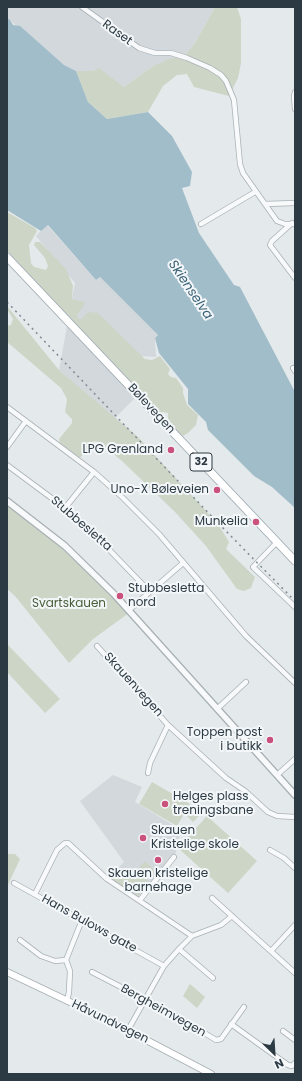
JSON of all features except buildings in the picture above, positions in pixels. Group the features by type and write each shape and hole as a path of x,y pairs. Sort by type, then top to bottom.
{"main road":[{"name":"Bølevegen","path":"7,257 295,560"},
{"name":"Håvundvegen","path":"7,972 128,1030 211,1074"}],"street":[{"name":"Raset","path":"82,7 138,48 155,53 171,53 187,58 210,68 226,81 236,107 241,169 255,192 277,221 285,224 293,223"},
{"path":"295,92 295,109"},
{"path":"201,224 255,192"},
{"path":"265,204 273,202 295,203"},
{"path":"293,223 271,242 271,246 295,278"},
{"path":"7,407 94,472 159,534 242,632 295,683"},
{"path":"7,447 26,421"},
{"name":"Stubbesletta","path":"7,465 65,508 116,555 149,591"},
{"path":"65,508 94,472"},
{"path":"7,500 65,546 129,610 295,795"},
{"path":"277,542 253,567 295,607"},
{"path":"129,610 149,591 183,563"},
{"name":"Skauenvegen","path":"97,646 168,725 226,778 252,797 264,810 276,816 295,817"},
{"path":"217,709 246,682"},
{"name":"Skauenvegen","path":"148,772 150,763 168,725"},
{"path":"277,775 295,759"},
{"path":"35,894 57,850 65,843 68,843 107,878 192,936"},
{"path":"270,850 284,858 295,868"},
{"path":"140,900 174,858"},
{"name":"Hans Bulows gate","path":"14,883 164,966"},
{"path":"212,898 295,973"},
{"path":"128,1030 164,966 179,949 192,936 221,925 232,916"},
{"path":"67,1001 70,971 66,960 82,920"},
{"path":"271,950 295,925"},
{"path":"20,940 42,956 55,961 66,960"},
{"path":"179,949 213,978"},
{"name":"Bergheimvegen","path":"92,972 171,1013 214,1040 220,1039 244,1007"},
{"path":"231,1024 288,1065 292,1066 295,1063"},
{"path":"283,1031 295,1040"}],"shaded area":[{"path":"7,7 215,7 195,43 184,56 153,66 124,87 99,69 93,71 76,71 64,65 7,18"},
{"path":"47,225 96,280 100,277 158,335 155,338 156,357 141,356 120,373 135,398 115,418 59,370 75,283 36,236"},
{"name":"Skauen Kristelige skole","path":"113,775 142,787 135,802 181,830 175,855 139,897 107,879 124,862 80,801"}],"green space":[{"path":"215,7 237,7 241,19 241,63 238,78 229,96 194,87 187,74 177,75 163,86 148,112 107,119 88,102 76,71 93,71 99,68 124,87 153,66 169,59 184,56 195,43"},
{"path":"7,212 35,228 37,231 29,245 31,263 34,267 46,270 48,266 45,258 34,245 35,242 40,242 66,269 73,286 72,299 85,302 77,315 78,319 82,319 88,312 98,313 145,359 152,360 160,356 170,369 168,374 171,377 176,378 183,388 187,405 198,415 196,425 188,433 183,436 168,422 168,413 163,412 159,415 7,251"},
{"path":"7,306 59,370 138,437 218,524 229,542 226,549 255,577 251,588 244,591 237,589 206,546 175,512 122,461 99,442 94,441 80,458 60,443 59,439 72,423 72,419 65,412 67,399 61,388 7,342 7,326 11,325 13,319 7,309"},
{"name":"Svartskauen","path":"7,504 85,567 129,613 93,639 69,663 15,596 7,589"},
{"path":"7,644 60,699 45,713 7,672"},
{"name":"Helges plass treningsbane","path":"152,782 190,804 177,826 139,804"},
{"path":"196,806 203,812 193,822 187,816"},
{"path":"207,816 257,861 228,893 178,848"},
{"path":"7,854 15,854 20,859 7,887"},
{"path":"145,861 156,872 149,879 138,869"},
{"path":"130,868 137,871 149,882 138,896 112,879"},
{"path":"190,984 205,997 197,1008 183,996"}],"water":[{"name":"Skienselva","path":"7,18 13,25 20,26 64,65 76,71 88,102 107,119 148,112 172,136 192,172 190,186 182,188 199,233 234,285 240,287 295,392 295,508 272,487 254,476 208,430 206,422 188,404 188,389 159,353 155,338 158,335 100,277 96,280 48,225 41,231 7,210"}],"railway":[{"path":"7,302 219,524 295,601"}],"place":[{"name":"LPG Grenland","path":"171,450"},
{"name":"Uno-X Bøleveien","path":"217,490"},
{"name":"Munkelia","path":"256,522"},
{"name":"Stubbesletta nord","path":"120,596"},
{"name":"Toppen post i butikk","path":"270,740"},
{"name":"Helges plass treningsbane","path":"165,804"},
{"name":"Skauen Kristelige skole","path":"143,838"},
{"name":"Skauen kristelige barnehage","path":"158,860"}]}
